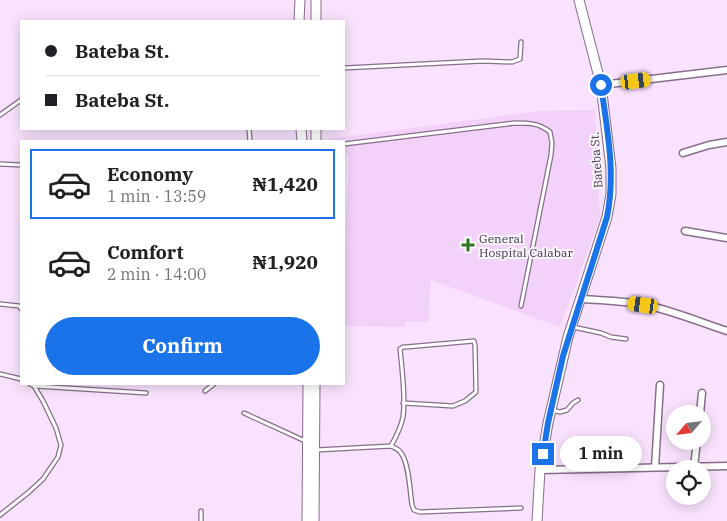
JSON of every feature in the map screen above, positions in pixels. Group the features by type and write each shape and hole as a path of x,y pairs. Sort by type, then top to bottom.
{"street":[{"path":"299,20 300,0"},
{"path":"316,0 316,20"},
{"name":"Bateba St.","path":"538,521 540,470 563,356 607,217 611,194 611,168 601,85 579,0"},
{"path":"601,85 727,70"},
{"path":"683,153 727,142"},
{"path":"685,231 727,238"},
{"path":"580,299 605,300 657,308 727,331"},
{"path":"307,521 308,385"},
{"path":"314,521 316,385"},
{"path":"655,467 660,385"},
{"path":"701,405 702,393"},
{"path":"711,466 727,466"},
{"path":"540,470 666,467"}],"lane":[{"path":"345,68 482,61 512,62 520,59 521,42"},
{"path":"0,115 20,101"},
{"path":"345,144 515,123 533,124 543,127 550,132 552,143 551,155 521,306"},
{"path":"0,164 20,165"},
{"path":"0,304 20,307"},
{"path":"571,327 626,339"},
{"path":"391,446 401,424 402,417 400,349 403,347 474,341 476,392 473,396 453,406 403,403"},
{"path":"0,374 20,379"},
{"path":"32,385 146,393"},
{"path":"0,515 43,479 58,457 61,445 44,401 32,385"},
{"path":"205,391 213,385"},
{"path":"551,410 560,412 567,410 578,400"},
{"path":"244,413 308,442"},
{"path":"315,450 391,446 401,452 406,462 412,505 414,510 420,512 520,508"},
{"path":"201,511 201,521"}],"shaded area":[{"name":"General Hospital Calabar","path":"595,110 600,218 560,327 431,280 428,322 405,322 405,327 345,326 345,248 349,156 345,157 345,140 320,140 540,111"}],"place":[{"name":"General Hospital Calabar","path":"468,245"}],"route":[{"path":"543,454 563,356 607,217 611,194 611,168 601,85"}]}
